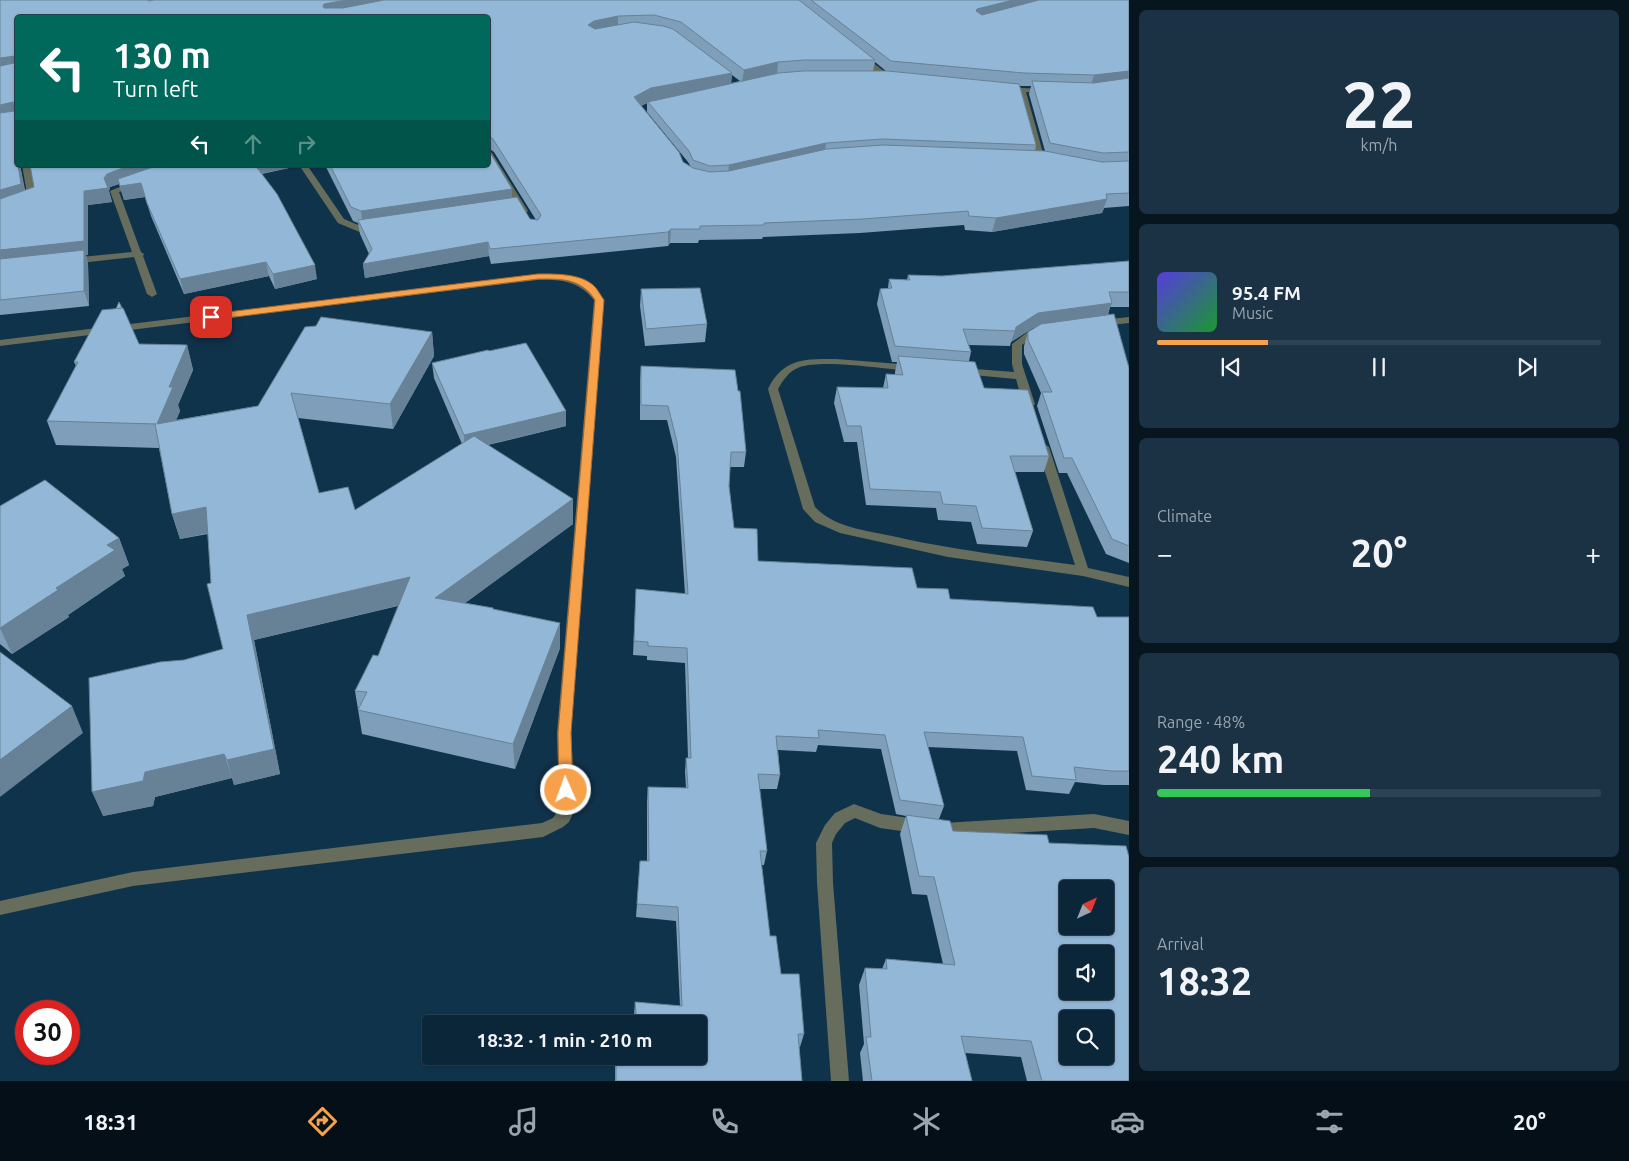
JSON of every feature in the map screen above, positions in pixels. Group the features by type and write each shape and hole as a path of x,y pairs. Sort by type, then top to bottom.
{"street":[{"path":"854,52 886,77"},
{"path":"867,76 895,78"},
{"path":"992,87 1056,91"},
{"path":"1021,90 1042,160"},
{"path":"490,157 515,206 530,222"},
{"path":"1032,160 1051,162"},
{"path":"0,210 33,200 26,167"},
{"path":"303,167 341,221 362,230 386,227"},
{"path":"141,181 114,191 139,254 152,294"},
{"path":"62,262 139,254"},
{"path":"0,343 538,277 560,276 578,281 591,288 599,300 564,733 567,809 565,816 558,824 543,830 133,879 0,908"},
{"path":"1092,324 1129,320"},
{"path":"1032,413 1017,364 1017,344 1033,333 1055,329"},
{"path":"926,369 822,362 797,365 779,376 773,389 809,509 819,519 840,529 948,553 1083,570 1129,582"},
{"path":"954,371 1020,376"},
{"path":"1038,431 1083,570"},
{"path":"840,1081 825,883 824,844 830,830 840,818 854,811 880,821 944,830 1094,821 1129,828"}],"building":[{"path":"0,0 346,0 324,4 323,6 324,8 343,8 384,0 799,0 875,60 804,60 778,62 744,70 681,22 654,15 618,16 594,21 588,25 595,29 634,22 673,29 732,73 651,88 634,97 679,152 683,162 693,168 710,172 729,171 827,149 883,145 1045,151 1102,162 1129,161 1129,193 1106,194 1107,199 996,218 969,216 968,211 863,219 764,223 764,225 700,226 700,229 671,229 668,232 490,249 488,242 363,264 372,249 358,220 517,197 530,219 538,220 541,215 490,137 490,15 15,15 15,56 0,58"},
{"path":"811,0 1013,0 977,9 976,11 982,15 1039,0 1129,0 1129,71 1094,75 1024,73 891,61"},
{"path":"15,56 15,103 13,102 0,105 0,66 14,63"},
{"path":"803,71 888,71 1019,84 1036,145 882,139 826,143 729,165 710,166 693,160 689,151 648,102 779,73"},
{"path":"1129,78 1129,152 1103,153 1050,143 1032,81 1094,83"},
{"path":"15,108 15,167 18,167 21,184 0,190 0,113 14,111"},
{"path":"490,152 512,189 361,211 351,207 331,167 490,167"},
{"path":"30,167 126,167 107,174 104,178 108,188 84,191 84,241 0,250 0,199 34,187"},
{"path":"257,167 277,194 315,265 273,274 266,262 180,279 147,203 141,183 120,186 118,179 150,168"},
{"path":"84,250 84,291 0,300 0,259"},
{"path":"1129,261 1129,292 1109,292 1112,303 1038,313 1016,327 1015,331 963,329 971,352 895,346 880,289 892,288 889,279 910,280 908,275 942,276"},
{"path":"700,288 707,324 646,329 641,289"},
{"path":"119,302 122,308 116,309"},
{"path":"123,308 139,344 187,345 169,387 173,387 157,424 258,406 305,327 316,326 321,317 432,332 390,404 291,393 319,493 348,487 355,510 474,436 573,499 435,598 493,608 560,623 513,744 358,710 367,692 355,691 373,655 378,656 410,577 247,615 274,749 227,760 224,754 145,772 143,781 92,792 89,678 160,662 184,660 223,649 207,584 211,583 206,507 172,514 156,424 47,421 78,362 74,362 102,310"},
{"path":"1114,314 1129,368 1129,546 1112,539 1072,458 1064,458 1042,392 1052,392 1028,340 1028,332 1041,324"},
{"path":"526,343 566,411 464,435 432,363"},
{"path":"898,356 975,362 984,388 1028,390 1049,456 1010,456 1033,531 982,528 976,506 943,504 940,492 870,489 861,426 847,426 837,387 888,388 886,374 903,375"},
{"path":"641,366 735,370 738,391 740,391 746,452 731,452 729,486 734,528 757,529 758,561 912,568 917,588 948,589 950,599 1093,607 1097,617 1129,617 1129,771 1074,767 1076,780 1032,776 1023,737 924,732 944,806 900,800 885,735 818,730 819,738 776,736 780,775 758,774 767,851 760,851 770,936 776,936 781,974 799,974 804,1034 798,1034 802,1081 616,1081 616,1065 707,1065 707,1015 636,1015 635,1002 682,1006 678,907 637,904 640,861 649,861 648,787 688,788 686,758 691,758 687,648 648,646 648,642 634,641 636,589 688,594 677,442 668,406 641,405"},
{"path":"45,480 119,538 107,545 115,550 56,588 58,590 0,628 0,506"},
{"path":"0,652 72,706 0,760"},
{"path":"906,815 950,821 953,831 1047,835 1049,843 1126,846 1129,857 1129,1081 1042,1081 1031,1041 961,1036 972,1081 872,1081 866,1037 871,1037 865,968 887,969 886,959 955,965 934,877 919,876"}],"route":[{"path":"211,317 538,277 560,276 578,281 591,288 599,300 564,733 566,790"}]}
